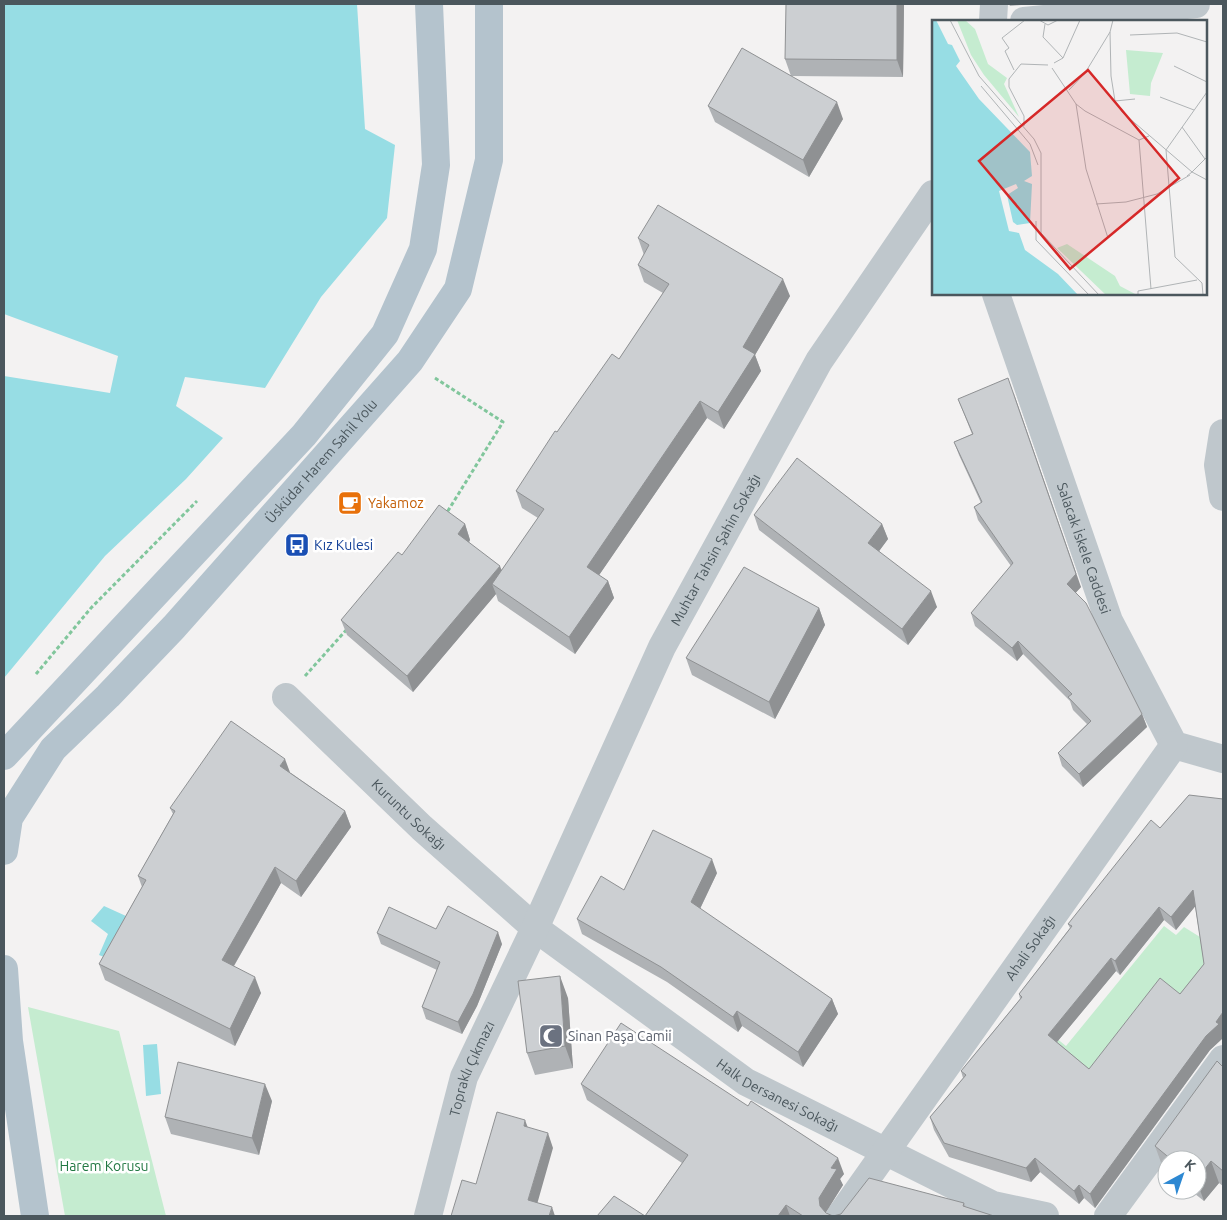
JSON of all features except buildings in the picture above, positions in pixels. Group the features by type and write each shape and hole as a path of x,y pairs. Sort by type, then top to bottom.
{"main road":[{"path":"4,756 304,435 385,334 424,249 436,165 429,4"},
{"name":"Üsküdar Harem Sahil Yolu","path":"4,851 9,818 53,749 108,696 174,627 410,361 458,289 489,160 492,7"},
{"path":"4,969 10,1041 35,1216"}],"street":[{"path":"993,20 994,4"},
{"path":"1034,20 1196,4"},
{"name":"Muhtar Tahsin Şahin Sokağı","path":"535,928 662,647 819,361 932,195"},
{"name":"Salacak İskele Caddesi","path":"996,295 1109,621 1174,745"},
{"path":"1223,433 1218,465 1223,497"},
{"name":"Kuruntu Sokağı","path":"286,697 422,828 535,928"},
{"path":"1174,745 1223,758"},
{"name":"Ahali Sokağı","path":"840,1216 1174,745"},
{"name":"Halk Dersanesi Sokağı","path":"535,928 746,1082 993,1206 1046,1216"},
{"name":"Topraklı Çıkmazı","path":"428,1216 464,1077 535,928"},
{"path":"1108,1216 1223,1059"}],"path":[{"path":"410,361 502,422 452,506 441,520"},
{"path":"35,675 91,608 203,496"},
{"path":"286,697 349,627"}],"green space":[{"path":"1164,926 1176,935 1184,927 1200,937 1204,965 1180,1000 1094,1077 1070,1058 1029,1016 1066,1046"},
{"name":"Harem Korusu","path":"28,1007 119,1031 166,1216 65,1216"}],"water":[{"path":"4,4 357,4 365,129 395,145 387,218 321,297 265,388 185,377 176,406 223,438 186,479 105,556 4,678 4,376 110,393 118,356 4,314"},
{"path":"104,906 148,926 129,967 99,955 108,934 91,921"},
{"path":"157,1044 161,1094 146,1096 143,1045"}],"place":[{"name":"Yakamoz","path":"350,503"},
{"name":"Kız Kulesi","path":"297,545"},
{"name":"Sinan Paşa Camii","path":"551,1036"}]}
